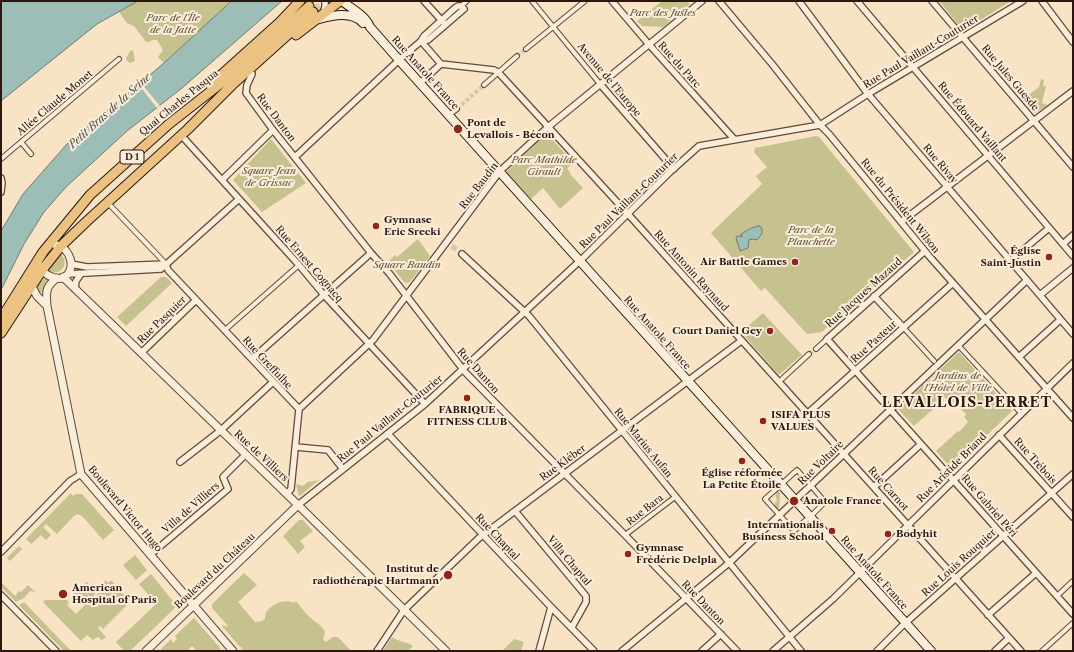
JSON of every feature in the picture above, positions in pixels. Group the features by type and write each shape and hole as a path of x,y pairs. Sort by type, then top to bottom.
{"main road":[{"path":"206,94 209,86 300,1"},
{"path":"223,95 231,93 252,74 312,11 341,1 358,12 368,22 370,27"},
{"path":"312,11 356,17 370,27"},
{"name":"Quai Charles Pasqua","path":"38,260 49,244 90,195 169,124 312,11"},
{"name":"Quai Charles Pasqua","path":"45,273 50,260 61,246 312,11"},
{"name":"Rue Anatole France","path":"370,27 930,651"},
{"name":"D 1","path":"1,319 38,260"},
{"name":"D 1","path":"1,333 45,273"}],"street":[{"path":"293,9 312,11 325,9 325,1"},
{"path":"424,1 444,22"},
{"path":"295,157 399,60 421,42 428,40 444,22 464,9 461,6 467,1"},
{"name":"Avenue de l'Europe","path":"532,1 600,84 674,169"},
{"path":"526,49 585,1"},
{"name":"Rue du Parc","path":"612,1 734,140"},
{"name":"Rue Baudin","path":"299,409 369,344 406,296 450,244 500,172 548,127 702,1"},
{"name":"Rue du Président Wilson","path":"719,1 925,251 1073,418"},
{"name":"Rue Rivay","path":"799,1 868,94 1073,334"},
{"name":"Rue Édouard Vaillant","path":"857,1 1073,256"},
{"name":"Rue Jules Guesde","path":"932,1 1073,167"},
{"name":"Rue Paul Vaillant-Couturier","path":"298,505 425,404 580,261 699,146 820,125 868,94 964,38 1023,1"},
{"path":"1042,1 1073,42"},
{"path":"421,42 441,64 494,70 498,72"},
{"path":"484,85 517,56"},
{"name":"Allée Claude Monet","path":"1,159 119,59"},
{"path":"420,83 441,64"},
{"name":"Rue Antonin Raynaud","path":"498,72 628,214 741,341"},
{"name":"Rue Danton","path":"252,74 247,85 246,93 273,130 371,253 389,273 462,370 737,651"},
{"path":"901,222 1073,91"},
{"path":"449,115 457,109"},
{"path":"223,179 273,130"},
{"name":"Rue Ernest Cognacq","path":"181,135 223,179 324,295 425,404"},
{"path":"21,142 31,154"},
{"path":"1,178 1,192"},
{"path":"38,260 45,273 63,276 161,269 239,199"},
{"path":"107,203 166,264"},
{"path":"1010,260 1049,228"},
{"path":"1063,244 1073,235"},
{"path":"49,244 61,246 68,252 71,264 87,268 166,264"},
{"name":"Rue Jacques Mazaud","path":"816,349 925,251"},
{"path":"252,359 371,253"},
{"name":"Rue Marius Aufan","path":"462,254 525,312 801,651"},
{"name":"Boulevard Victor Hugo","path":"71,264 63,276 50,283 47,288 48,306 81,474 233,651"},
{"name":"Rue Greffulhe","path":"166,264 168,270 299,409"},
{"path":"225,330 299,265"},
{"path":"1040,296 1073,268"},
{"path":"75,289 76,281 81,274"},
{"path":"28,276 31,291 48,306"},
{"name":"Rue de Villiers","path":"63,276 446,651"},
{"name":"Rue Voltaire","path":"622,651 729,563 1027,280"},
{"name":"Rue Pasteur","path":"807,414 953,283"},
{"path":"874,296 934,362"},
{"name":"Rue Pasquier","path":"141,353 196,300"},
{"path":"1019,357 1060,320"},
{"name":"Rue Gabriel Péri","path":"827,339 954,479 1073,614"},
{"name":"Rue Carnot","path":"741,341 780,380 807,414 908,524 1021,651"},
{"name":"Rue Kléber","path":"377,651 404,610 483,534 741,341"},
{"path":"958,345 1021,414"},
{"path":"780,380 810,354"},
{"name":"Rue Aristide Briand","path":"773,651 833,599 1073,363"},
{"path":"180,462 220,431 273,382"},
{"path":"287,494 291,489 299,409"},
{"name":"Rue Chaptal","path":"388,434 551,608 572,627 594,651"},
{"name":"Rue Trébois","path":"999,435 1073,517"},
{"path":"874,487 921,444"},
{"path":"296,447 328,450 343,469"},
{"name":"Villa de Villiers","path":"150,555 228,489 223,477 245,455"},
{"path":"807,519 794,531 765,499 797,470 808,482"},
{"path":"1,552 70,481 81,474"},
{"name":"Rue Louis Rouquier","path":"877,651 905,623 1073,474"},
{"path":"813,488 825,502 813,514"},
{"name":"Rue Bara","path":"625,535 675,497"},
{"name":"Boulevard du Château","path":"146,651 298,505"},
{"name":"Villa Chaptal","path":"515,511 586,596 586,602 572,627"},
{"path":"988,615 1036,573"},
{"path":"1058,594 1073,581"},
{"path":"1,595 56,651"},
{"path":"538,651 551,608"},
{"path":"1042,651 1073,623"},
{"path":"702,651 721,634"},
{"path":"995,651 1009,638"}],"green space":[{"name":"Parc de l'Île de la Jatte","path":"138,1 232,1 164,63 158,57 163,50 157,40 146,42 134,26 127,23 119,12"},
{"name":"Parc des Justes","path":"662,1 687,1 690,4 663,27 642,26 637,21"},
{"path":"939,1 1011,1 966,29 961,28"},
{"path":"133,50 135,61 130,63 126,58 130,51"},
{"path":"1041,79 1044,80 1043,86 1046,86 1042,103 1048,105 1035,113 1022,100 1039,87"},
{"name":"Parc Mathilde Girault","path":"544,136 549,136 573,162 567,169 583,188 560,209 543,188 531,199 507,173 507,171"},
{"name":"Parc de la Planchette","path":"816,136 819,137 914,252 858,301 860,303 841,320 838,317 822,332 807,334 765,288 761,291 711,233 762,184 756,176 767,167 754,152 755,148"},
{"name":"Square Jean de Grissac","path":"271,139 306,183 262,212 233,180"},
{"name":"Square Baudin","path":"418,239 430,256 410,282 405,283 388,262 395,255 397,257"},
{"path":"60,253 65,261 63,268 56,272 47,271 47,268"},
{"path":"161,277 166,277 172,283 126,326 117,317"},
{"path":"47,278 50,280 46,284 44,291 39,293 39,283"},
{"path":"763,313 802,355 780,374 778,374 741,332"},
{"name":"Jardins de l'Hôtel de Ville","path":"959,352 1012,411 952,469 936,451 958,431 959,432 968,422 964,417 966,414 954,402 951,403 944,397 937,403 938,405 914,426 898,409"},
{"path":"319,480 299,496 296,484 303,486 308,482"},
{"path":"778,489 780,494 779,509 777,510 775,507 775,502 777,502 775,492"},
{"path":"71,493 73,496 76,494 82,494 114,530 103,540 83,517 78,514 74,516 57,534 46,524 43,527 51,535 46,540 41,535 31,544 26,539"},
{"path":"299,520 303,520 313,531 300,541 305,547 298,554 283,536"},
{"path":"19,546 22,549 10,561 7,558"},
{"path":"135,555 147,570 136,580 123,565"},
{"path":"244,573 257,585 238,602 255,622 265,619 266,612 275,604 287,601 294,603 296,601 314,621 324,629 325,632 323,639 326,642 333,637 338,637 351,651 244,651 222,626 228,626 212,608 212,604"},
{"path":"151,574 177,606 130,651 124,651 116,642 155,605 154,601 139,584"},
{"path":"105,580 108,583 111,580 130,602 103,629 100,626 98,628 106,637 102,640 98,637 93,640 87,635 81,641 43,602 45,600 67,600 69,603 67,605 76,614 85,605 76,594 73,596 73,594 87,582 92,588 94,586 96,588 100,585 94,595 94,601 86,592 88,589 85,592 98,606 97,595"},
{"path":"1,582 15,596 19,591 21,592 28,585 35,592 30,591 24,598 16,602 1,587"},
{"path":"24,602 71,651 64,651 19,605"},
{"path":"194,618 221,649 218,651 197,651 192,646 187,651 162,651 161,649 171,639 173,643 177,639 175,636"},
{"path":"392,637 413,646 408,651 383,651"},
{"path":"514,639 524,642 521,651 502,651"}],"water":[{"path":"1,1 138,1 97,24 1,101"},
{"name":"Petit Bras de la Seine","path":"232,1 282,1 182,88 127,131 66,187 44,212 24,244 1,290 1,231 23,194 67,144 164,63"},
{"path":"759,226 761,227 762,231 760,237 757,240 749,240 748,248 740,251 736,238 737,236 742,237 742,235 740,235 744,232"}],"pier":[{"path":"141,83 160,106 157,108 138,84"}],"tunnel":[{"path":"313,12 327,1"},
{"path":"517,56 526,49"},
{"path":"457,109 484,85"},
{"path":"452,246 462,254"},
{"path":"809,354 816,349"}],"place":[{"name":"Pont de Levallois - Bécon","path":"458,129"},
{"name":"Gymnase Eric Srecki","path":"376,226"},
{"name":"Église Saint-Justin","path":"1049,257"},
{"name":"Air Battle Games","path":"795,262"},
{"name":"Court Daniel Gey","path":"770,331"},
{"name":"FABRIQUE FITNESS CLUB","path":"467,398"},
{"name":"ISIFA PLUS VALUES","path":"763,421"},
{"name":"Église réformée La Petite Étoile","path":"742,461"},
{"name":"Anatole France","path":"794,501"},
{"name":"Internationalis Business School","path":"832,531"},
{"name":"Bodyhit","path":"888,534"},
{"name":"Gymnase Frédéric Delpla","path":"628,554"},
{"name":"Institut de radiothérapie Hartmann","path":"448,575"},
{"name":"American Hospital of Paris","path":"63,594"}],"district":[{"name":"LEVALLOIS-PERRET","path":"967,403"}]}
